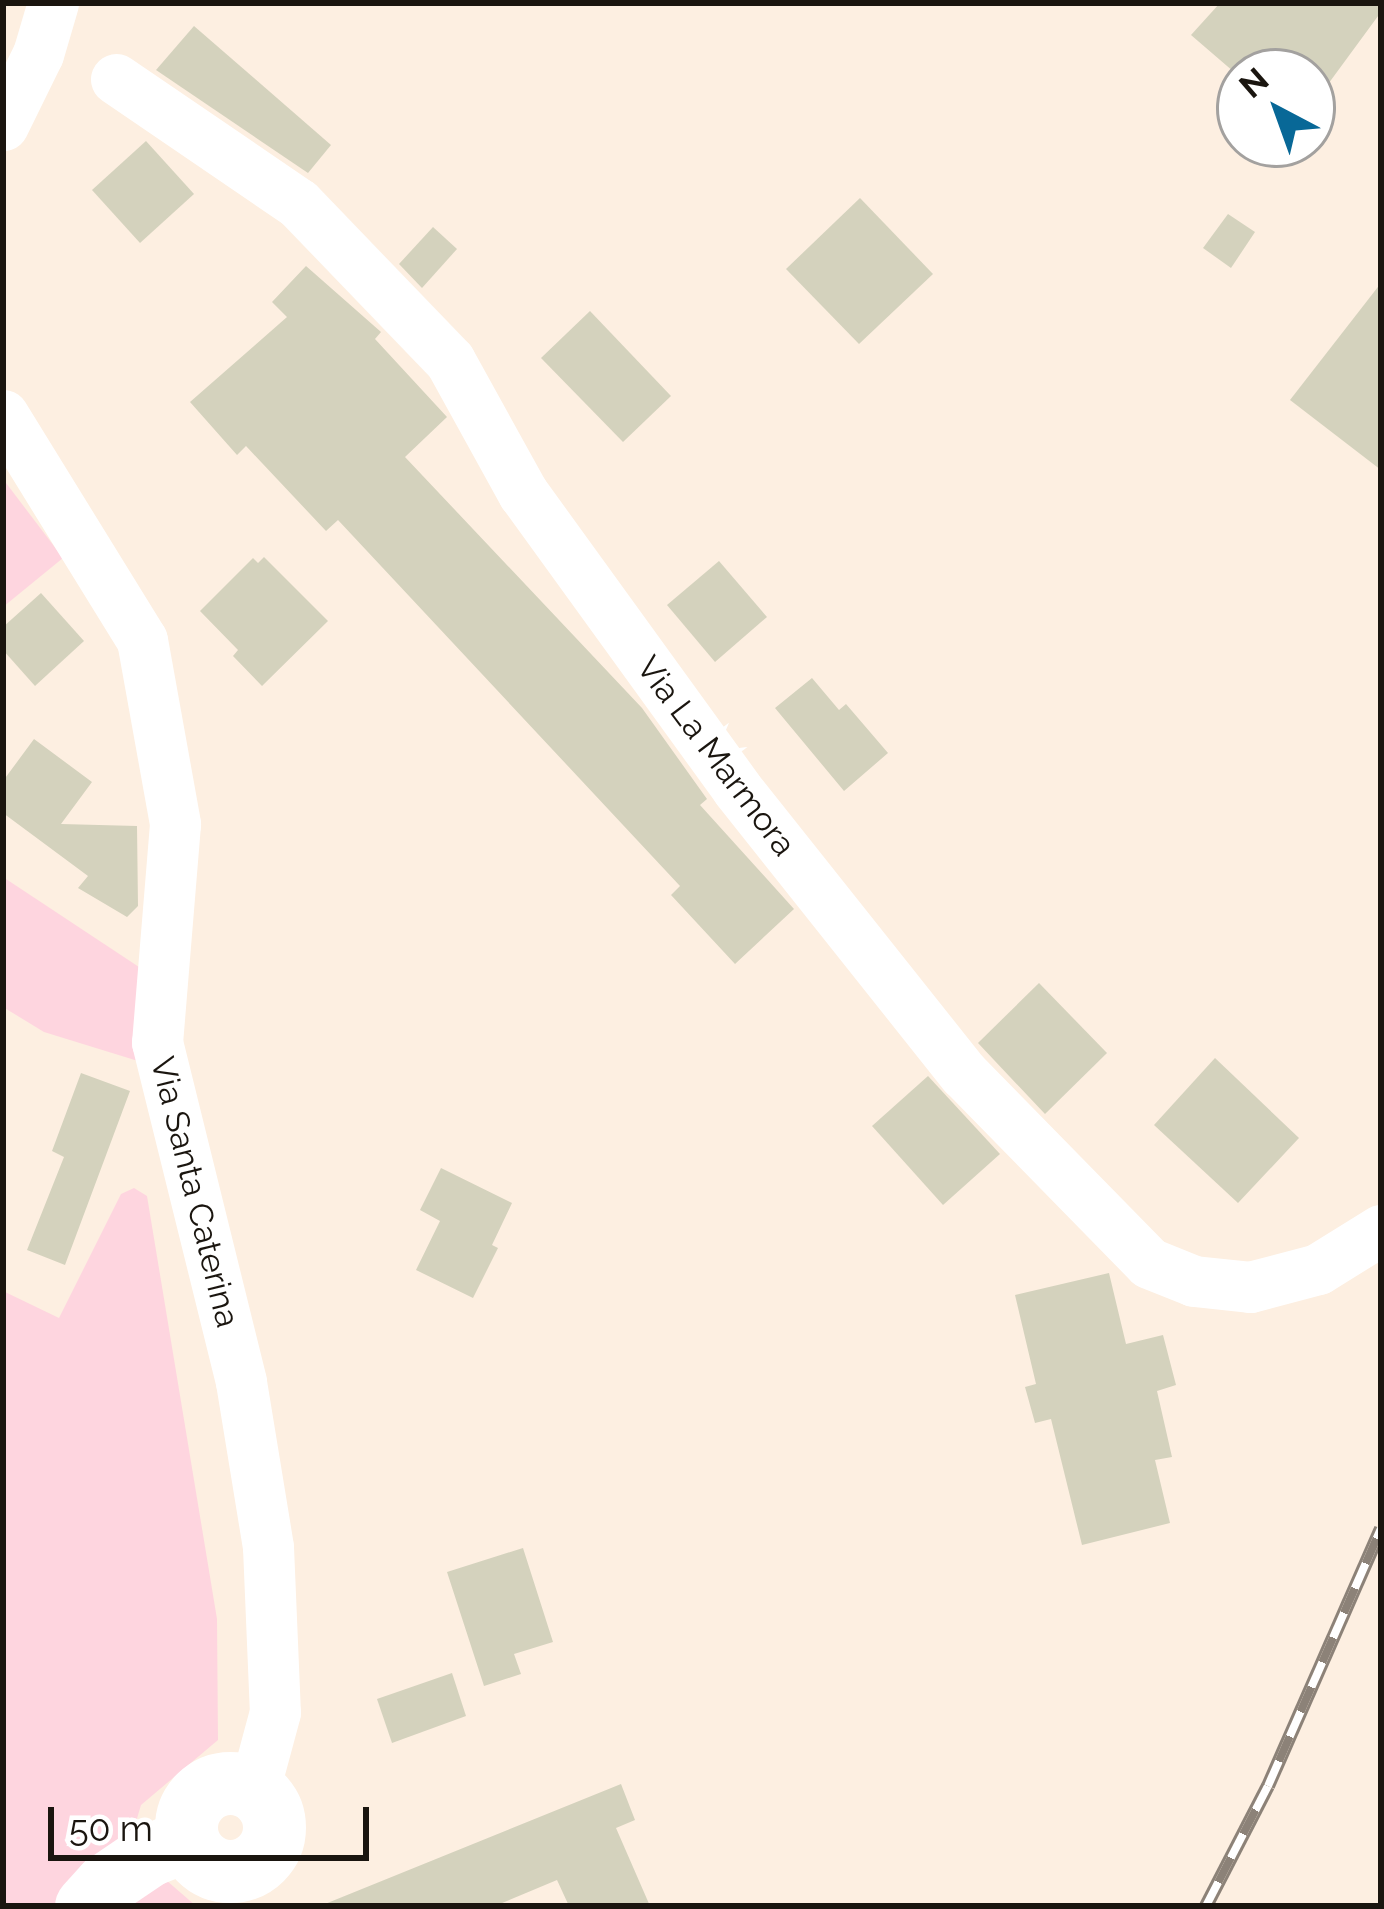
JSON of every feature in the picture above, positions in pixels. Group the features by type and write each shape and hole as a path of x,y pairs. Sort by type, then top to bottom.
{"street":[{"path":"3,125 38,54 53,3"},
{"name":"Via La Marmora","path":"116,79 298,203 450,361 523,493 737,788 964,1074 1149,1263 1194,1281 1250,1287 1318,1268 1381,1230"},
{"name":"Via Santa Caterina","path":"3,415 142,640 175,824 158,1042 242,1382 268,1547 274,1712 254,1790"},
{"path":"228,1783 254,1790 274,1820 272,1884 247,1869 218,1870 204,1864 187,1840 188,1813 203,1792 228,1783"},
{"path":"86,1906 106,1884 149,1855 187,1840"}],"shaded area":[{"path":"3,479 63,558 3,607"},
{"path":"3,877 142,969 138,1061 44,1032 3,1007"},
{"path":"134,1188 147,1196 217,1619 218,1740 141,1805 133,1832 144,1861 196,1906 3,1906 3,1291 59,1318 121,1194"}],"building":[{"path":"1220,3 1381,3 1381,12 1336,73 1336,48 1216,48 1216,57 1191,35"},
{"path":"194,26 331,145 308,173 156,70"},
{"path":"146,141 194,194 140,243 92,190"},
{"path":"860,198 933,274 859,344 786,269"},
{"path":"1228,214 1255,232 1231,268 1203,248"},
{"path":"433,227 457,249 422,288 399,264"},
{"path":"306,266 381,332 375,339 447,417 405,457 642,708 707,799 700,805 794,909 735,964 671,895 680,886 338,520 326,531 246,446 237,455 190,402 287,317 272,302"},
{"path":"1381,283 1381,470 1290,400"},
{"path":"590,311 671,396 623,442 541,358"},
{"path":"264,557 328,621 262,686 233,656 238,650 200,611 253,558 258,563"},
{"path":"719,561 767,617 715,662 667,605"},
{"path":"41,593 84,641 35,686 3,650 3,627"},
{"path":"812,678 839,710 846,704 888,753 844,791 775,708"},
{"path":"34,739 92,782 61,824 137,826 138,906 127,917 78,888 88,876 3,813 3,781"},
{"path":"1039,983 1107,1053 1045,1114 978,1043"},
{"path":"1215,1058 1299,1138 1238,1203 1154,1125"},
{"path":"81,1073 130,1091 65,1265 27,1250 64,1157 52,1151"},
{"path":"928,1076 1000,1154 943,1205 872,1126"},
{"path":"441,1168 512,1203 492,1245 498,1248 473,1298 416,1270 440,1221 420,1210"},
{"path":"1109,1273 1126,1344 1163,1335 1176,1385 1157,1391 1172,1457 1155,1460 1170,1523 1082,1545 1051,1419 1035,1423 1025,1387 1036,1384 1015,1295"},
{"path":"523,1548 553,1642 514,1654 521,1674 484,1686 447,1572"},
{"path":"452,1673 466,1716 392,1743 377,1699"},
{"path":"621,1784 635,1820 616,1828 650,1906 569,1906 557,1880 495,1906 320,1906"}],"railway":[{"path":"1206,1906 1268,1786 1381,1529"}]}
